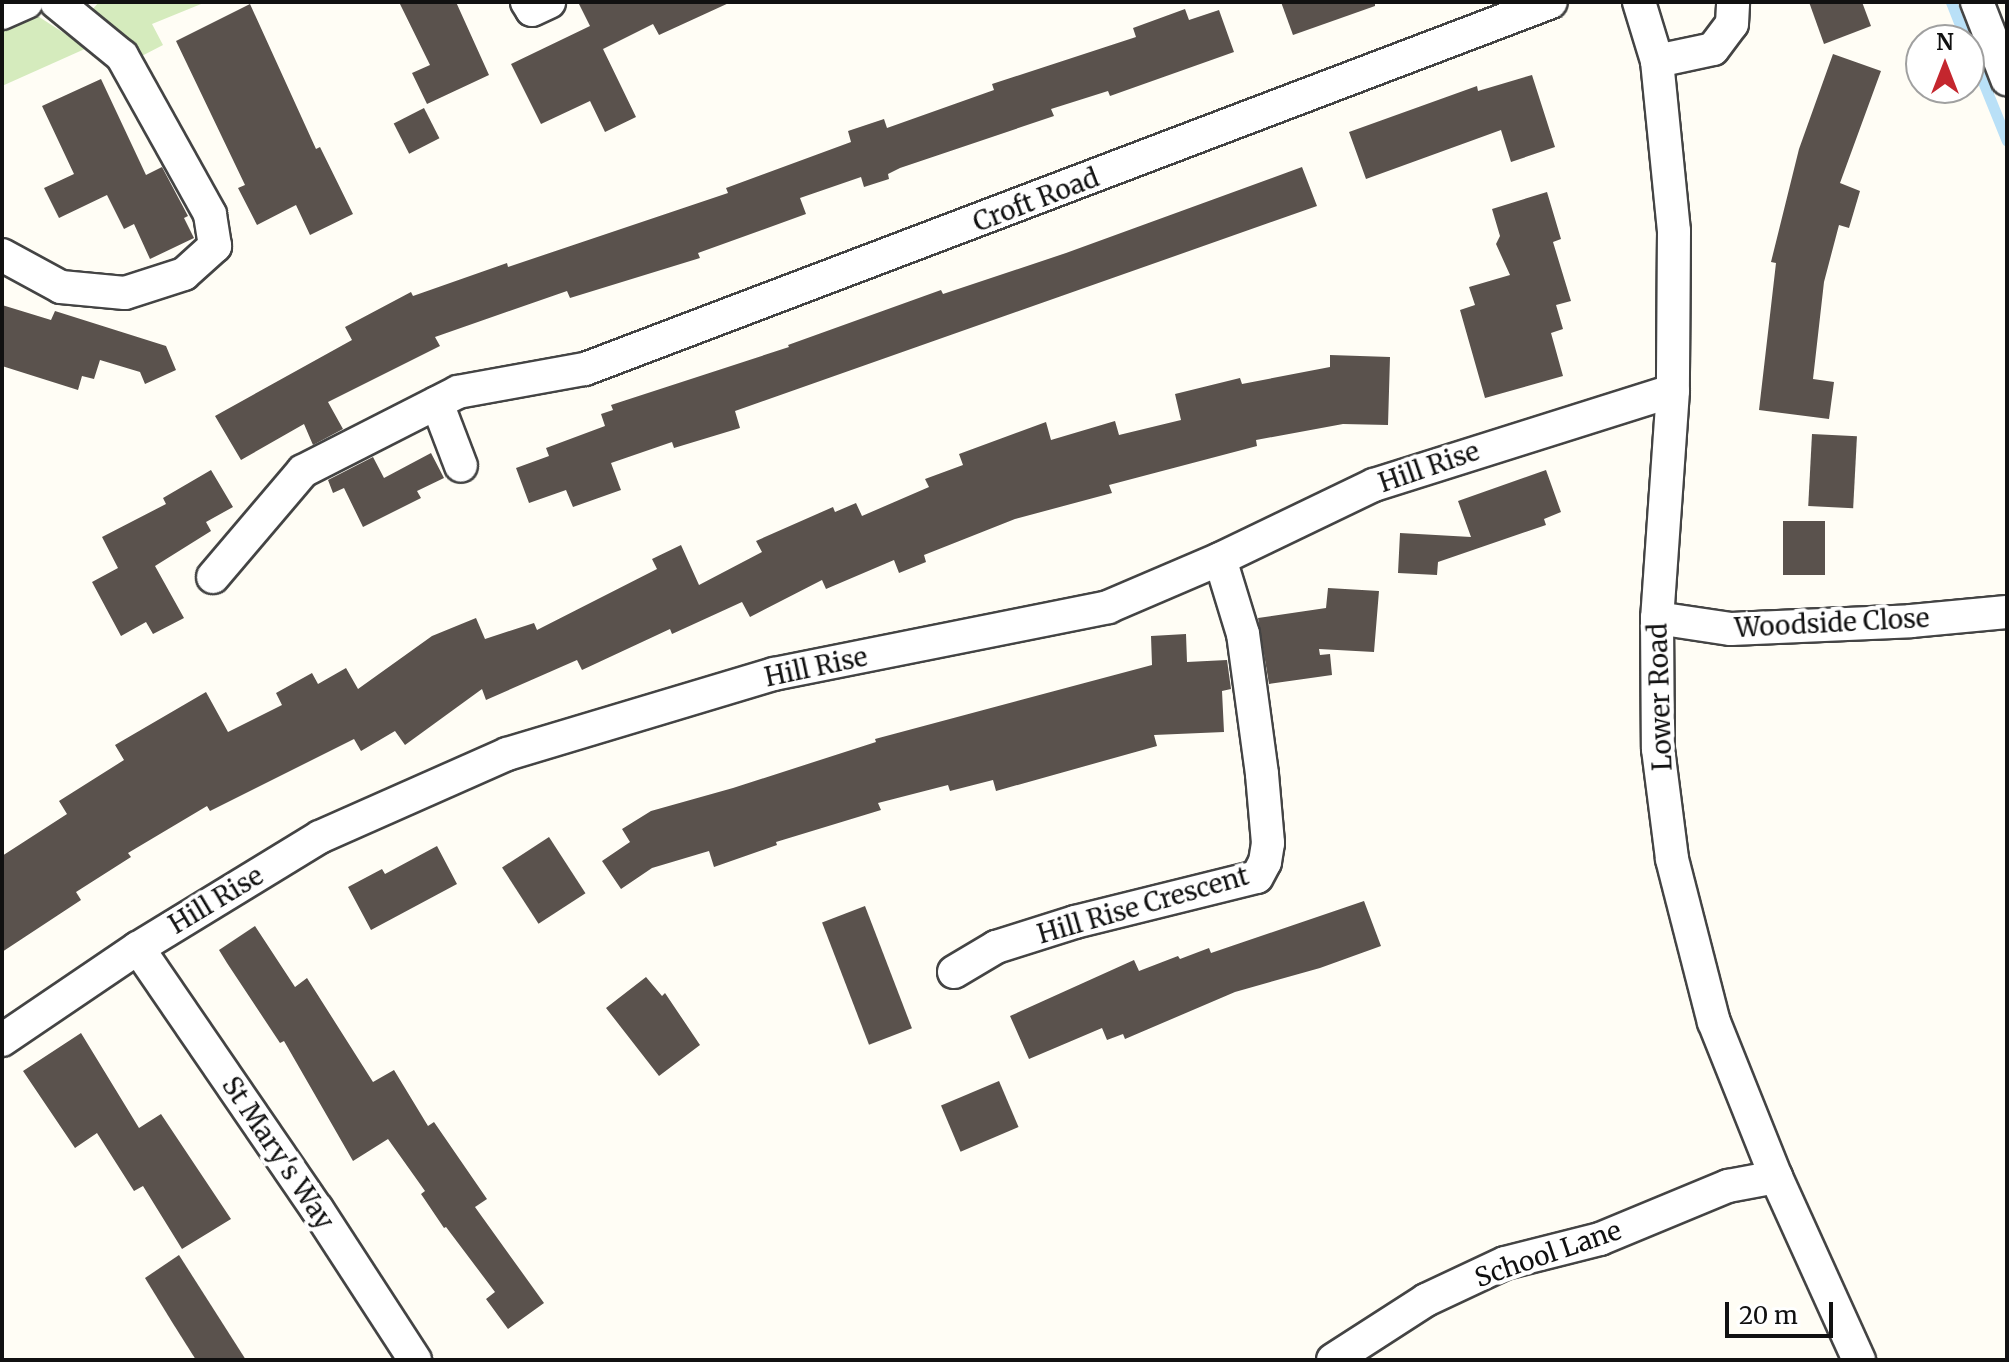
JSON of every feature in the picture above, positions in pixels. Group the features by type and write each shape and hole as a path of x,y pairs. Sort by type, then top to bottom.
{"street":[{"path":"2,13 27,2"},
{"path":"2,255 61,287 125,293 184,274 215,246 210,214 122,56 56,2"},
{"path":"527,2 532,10 549,2"},
{"name":"Croft Road","path":"213,577 303,471 458,392 585,369 1551,2"},
{"name":"Lower Road","path":"1639,2 1657,61 1674,231 1673,391 1657,618 1658,749 1672,859 1714,1022 1776,1177 1859,1360"},
{"path":"1657,61 1713,49 1732,24 1733,2"},
{"path":"1977,2 2007,79"},
{"name":"Hill Rise","path":"2,1040 138,948 320,837 507,754 774,674 1108,607 1220,559 1374,485 1673,391"},
{"path":"437,403 461,466"},
{"name":"Hill Rise Crescent","path":"954,972 1010,943 1257,877 1265,862 1268,843 1262,774 1243,634 1220,559"},
{"name":"Woodside Close","path":"1657,618 1731,629 2007,612"},
{"name":"St Mary's Way","path":"138,948 317,1209 415,1360"},
{"name":"School Lane","path":"1333,1360 1426,1300 1505,1263 1600,1239 1728,1186 1776,1177"}],"green space":[{"path":"99,2 206,2 152,24 163,45 134,60 91,11"},
{"path":"33,13 87,48 2,86 2,27"}],"building":[{"path":"399,2 456,2 489,75 427,104 412,73 430,65"},
{"path":"578,2 731,2 659,35 653,24 603,49 636,117 605,132 590,101 541,124 511,64 590,26"},
{"path":"1281,2 1375,2 1375,6 1293,35"},
{"path":"1809,2 1862,2 1871,26 1824,44"},
{"path":"250,4 316,149 320,147 353,214 310,235 296,205 257,225 238,188 245,185 176,41"},
{"path":"1185,9 1189,20 1219,10 1234,52 1110,96 1108,91 1051,109 1054,116 900,168 888,174 889,179 864,187 861,177 800,198 806,214 698,253 700,258 570,298 567,291 435,337 440,346 328,402 343,429 313,445 304,424 241,460 215,416 352,340 345,327 411,292 413,296 507,263 508,267 728,193 726,188 851,142 848,131 884,119 887,128 994,90 992,84 1136,37 1133,28"},
{"path":"1833,54 1881,71 1840,183 1860,191 1849,228 1839,225 1824,282 1813,379 1834,382 1829,419 1759,410 1776,263 1771,262 1799,149"},
{"path":"1532,75 1555,147 1511,162 1501,130 1366,179 1349,132 1477,86 1478,91"},
{"path":"101,79 146,175 162,167 188,216 184,218 194,238 150,259 134,224 124,229 107,195 59,218 44,188 74,174 42,106"},
{"path":"424,108 439,138 409,154 394,123"},
{"path":"1302,167 1317,206 735,411 740,428 674,448 672,442 611,463 621,490 573,507 566,490 529,503 516,468 549,456 546,448 605,426 601,414 613,410 611,405 789,347 941,290 943,294 1066,253"},
{"path":"1547,192 1561,239 1553,242 1571,301 1556,305 1563,329 1551,333 1563,376 1485,398 1460,310 1475,305 1469,287 1510,275 1496,244 1500,236 1492,209"},
{"path":"2,305 51,320 55,311 166,346 176,370 145,384 140,372 100,360 94,379 82,376 78,390 2,366"},
{"path":"1330,355 1390,357 1388,425 1343,424 1256,440 1257,446 1109,485 1112,493 1015,519 924,555 926,562 899,573 894,560 826,589 822,580 750,617 742,602 672,634 670,629 582,670 577,660 486,700 482,689 405,745 395,731 361,751 354,739 210,811 207,806 128,853 131,857 76,892 81,900 2,952 2,856 67,814 59,801 124,760 115,745 206,692 228,732 282,705 276,693 312,673 318,684 346,668 358,689 432,636 476,618 485,639 534,623 537,630 657,569 652,559 681,545 699,585 762,552 756,541 833,507 835,512 856,503 862,516 929,487 925,479 963,465 959,454 1046,422 1051,440 1115,421 1119,435 1181,420 1175,394 1240,378 1242,384 1330,367"},
{"path":"1812,434 1857,436 1853,508 1808,506"},
{"path":"431,453 444,478 417,491 421,498 363,527 344,488 333,493 328,480 373,457 384,478"},
{"path":"211,470 233,507 206,522 211,531 155,566 184,618 153,634 146,622 121,636 92,582 118,568 102,537 166,504 163,498"},
{"path":"1546,470 1561,512 1544,519 1546,525 1438,562 1437,575 1398,573 1400,533 1471,537 1458,501"},
{"path":"1783,521 1825,521 1825,575 1783,575"},
{"path":"1328,588 1379,591 1374,652 1319,649 1320,655 1330,654 1332,675 1269,684 1258,618 1326,608"},
{"path":"1186,634 1187,662 1227,660 1231,689 1222,691 1224,732 1154,735 1157,746 996,791 993,780 950,791 948,785 878,803 881,810 776,842 777,845 714,867 709,851 652,868 621,889 602,861 630,842 622,829 651,811 733,788 876,742 875,739 1152,665 1151,636"},
{"path":"549,837 585,893 539,924 502,867"},
{"path":"437,846 457,884 371,930 348,887 382,869 385,874"},
{"path":"1364,901 1381,946 1320,968 1235,992 1125,1039 1123,1034 1107,1040 1102,1028 1029,1059 1010,1016 1134,960 1139,971 1209,948 1211,953"},
{"path":"865,906 912,1028 869,1045 822,922"},
{"path":"255,926 295,987 307,978 373,1082 394,1070 428,1126 434,1122 487,1199 475,1207 544,1303 508,1329 486,1299 495,1292 444,1228 421,1194 425,1191 388,1139 353,1161 284,1041 280,1043 227,963 219,950"},
{"path":"646,977 662,996 665,993 700,1045 659,1076 606,1008"},
{"path":"81,1033 139,1128 161,1114 231,1219 182,1249 143,1186 134,1191 97,1133 75,1148 23,1071"},
{"path":"999,1081 1019,1127 961,1152 941,1106"},
{"path":"179,1255 246,1360 196,1360 145,1278"}],"waterway":[{"path":"1951,2 1960,24"},
{"path":"1985,87 2007,141"}]}
